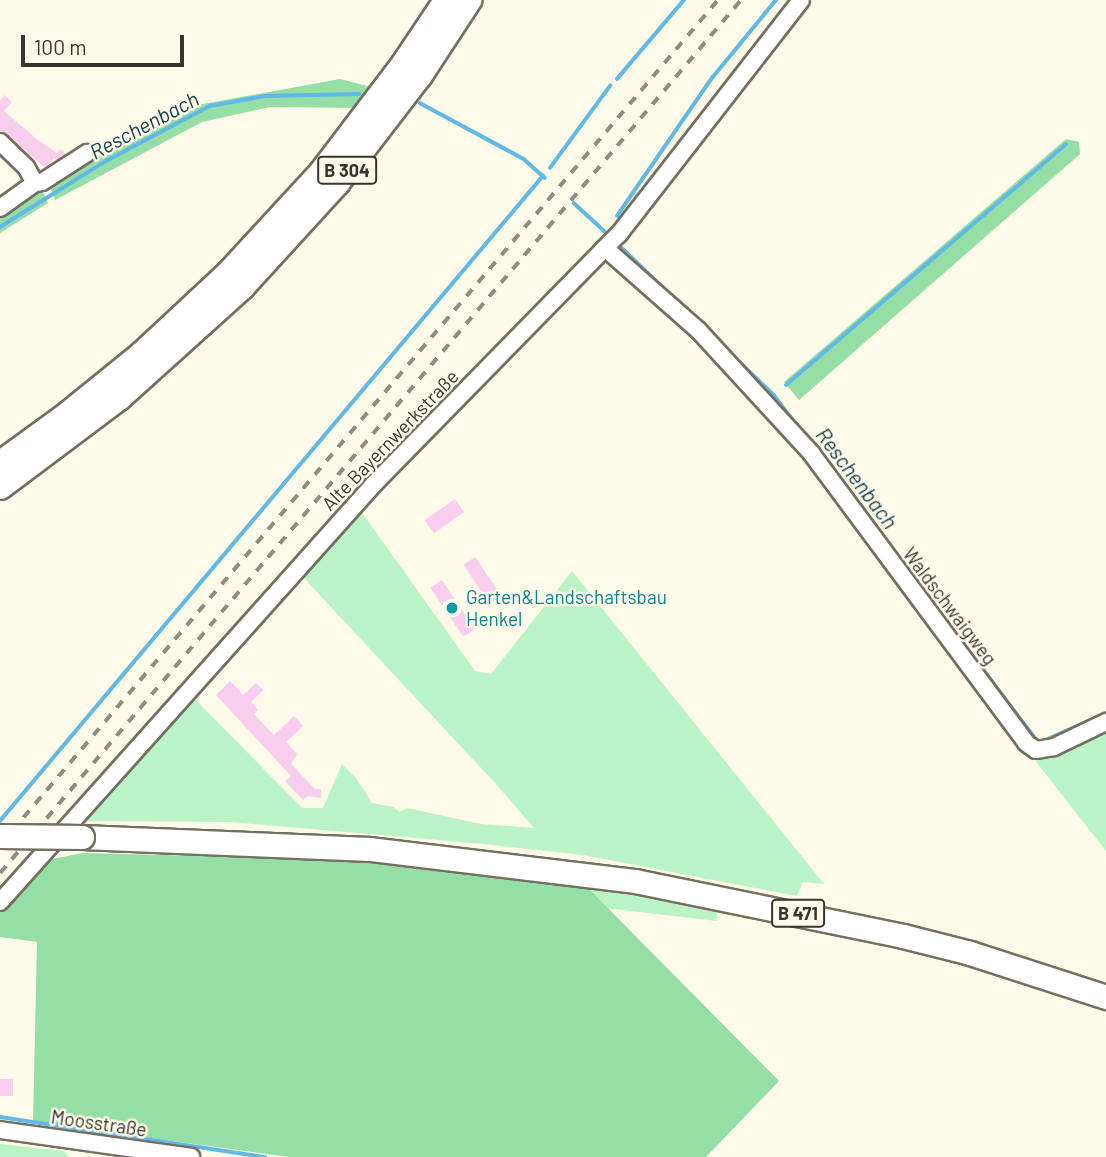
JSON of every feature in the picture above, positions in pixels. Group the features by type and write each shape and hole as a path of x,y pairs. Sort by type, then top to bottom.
{"highway":[{"name":"B 304","path":"0,487 227,273 321,170 404,63 445,0"},
{"name":"B 304","path":"0,462 43,445 153,369 242,287 337,184 420,75 469,0"},
{"path":"0,450 11,443 43,445"},
{"path":"0,502 43,445"},
{"name":"B 471","path":"0,836 382,850 635,881 903,936 970,953 1106,997"}],"street":[{"name":"Alte Bayernwerkstraße","path":"0,902 374,484 612,242 800,0"},
{"path":"0,142 26,167 35,183"},
{"path":"0,208 35,183 42,182 87,153"},
{"path":"17,198 26,167"},
{"name":"Waldschwaigweg","path":"612,242 699,331 811,453 1026,743 1036,750 1054,747 1106,722"},
{"name":"Moosstraße","path":"0,1130 191,1157"}],"green space":[{"path":"340,79 375,88 361,108 270,107 202,122 55,200 48,181 99,151 192,106"},
{"path":"1066,139 1079,142 1080,154 799,400 784,382"},
{"path":"40,185 48,203 0,233 0,218"},
{"path":"360,510 475,671 491,674 572,571 824,884 803,882 797,896 583,855 484,844 231,822 81,821 193,697 302,808 323,808 342,764 356,778 372,803 393,807 400,812 407,808 481,824 534,828 301,575"},
{"path":"1106,727 1106,851 1030,754 1040,760 1045,754"},
{"path":"83,853 369,860 583,883 779,1081 706,1157 289,1157 33,1122 37,942 0,937 0,912 52,859"},
{"path":"583,883 716,905 717,921 605,908"},
{"path":"0,1144 64,1151 69,1157 0,1157"}],"building":[{"path":"4,95 12,102 4,111 39,141 57,153 60,149 66,154 57,160 54,158 45,168 7,134 0,132 0,101"},
{"path":"455,499 464,512 434,533 425,520"},
{"path":"475,557 501,596 490,604 463,565"},
{"name":"Garten&Landschaftsbau Henkel","path":"442,580 475,629 463,637 430,588"},
{"path":"230,681 243,695 256,683 263,690 251,702 258,710 254,714 274,735 294,716 303,726 286,742 297,754 291,764 315,789 321,789 321,798 308,796 303,800 285,781 291,776 216,695"},
{"path":"0,1079 13,1079 13,1096 0,1096"}],"waterway":[{"path":"617,79 684,0"},
{"path":"617,216 712,78 776,0"},
{"path":"550,168 610,86"},
{"name":"Reschenbach","path":"0,227 106,161 210,106 265,96 359,94"},
{"name":"Reschenbach","path":"420,103 524,159 545,178"},
{"path":"786,385 1066,144"},
{"path":"0,821 543,176"},
{"name":"Reschenbach","path":"574,203 611,237"},
{"name":"Reschenbach","path":"617,243 679,303"},
{"name":"Reschenbach","path":"722,345 774,395 802,432"},
{"name":"Reschenbach","path":"913,577 1039,743 1106,713"},
{"path":"0,1117 265,1157"}],"railway":[{"path":"0,845 718,0"},
{"path":"0,873 741,0"}],"place":[{"name":"Garten&Landschaftsbau Henkel","path":"452,608"}]}
